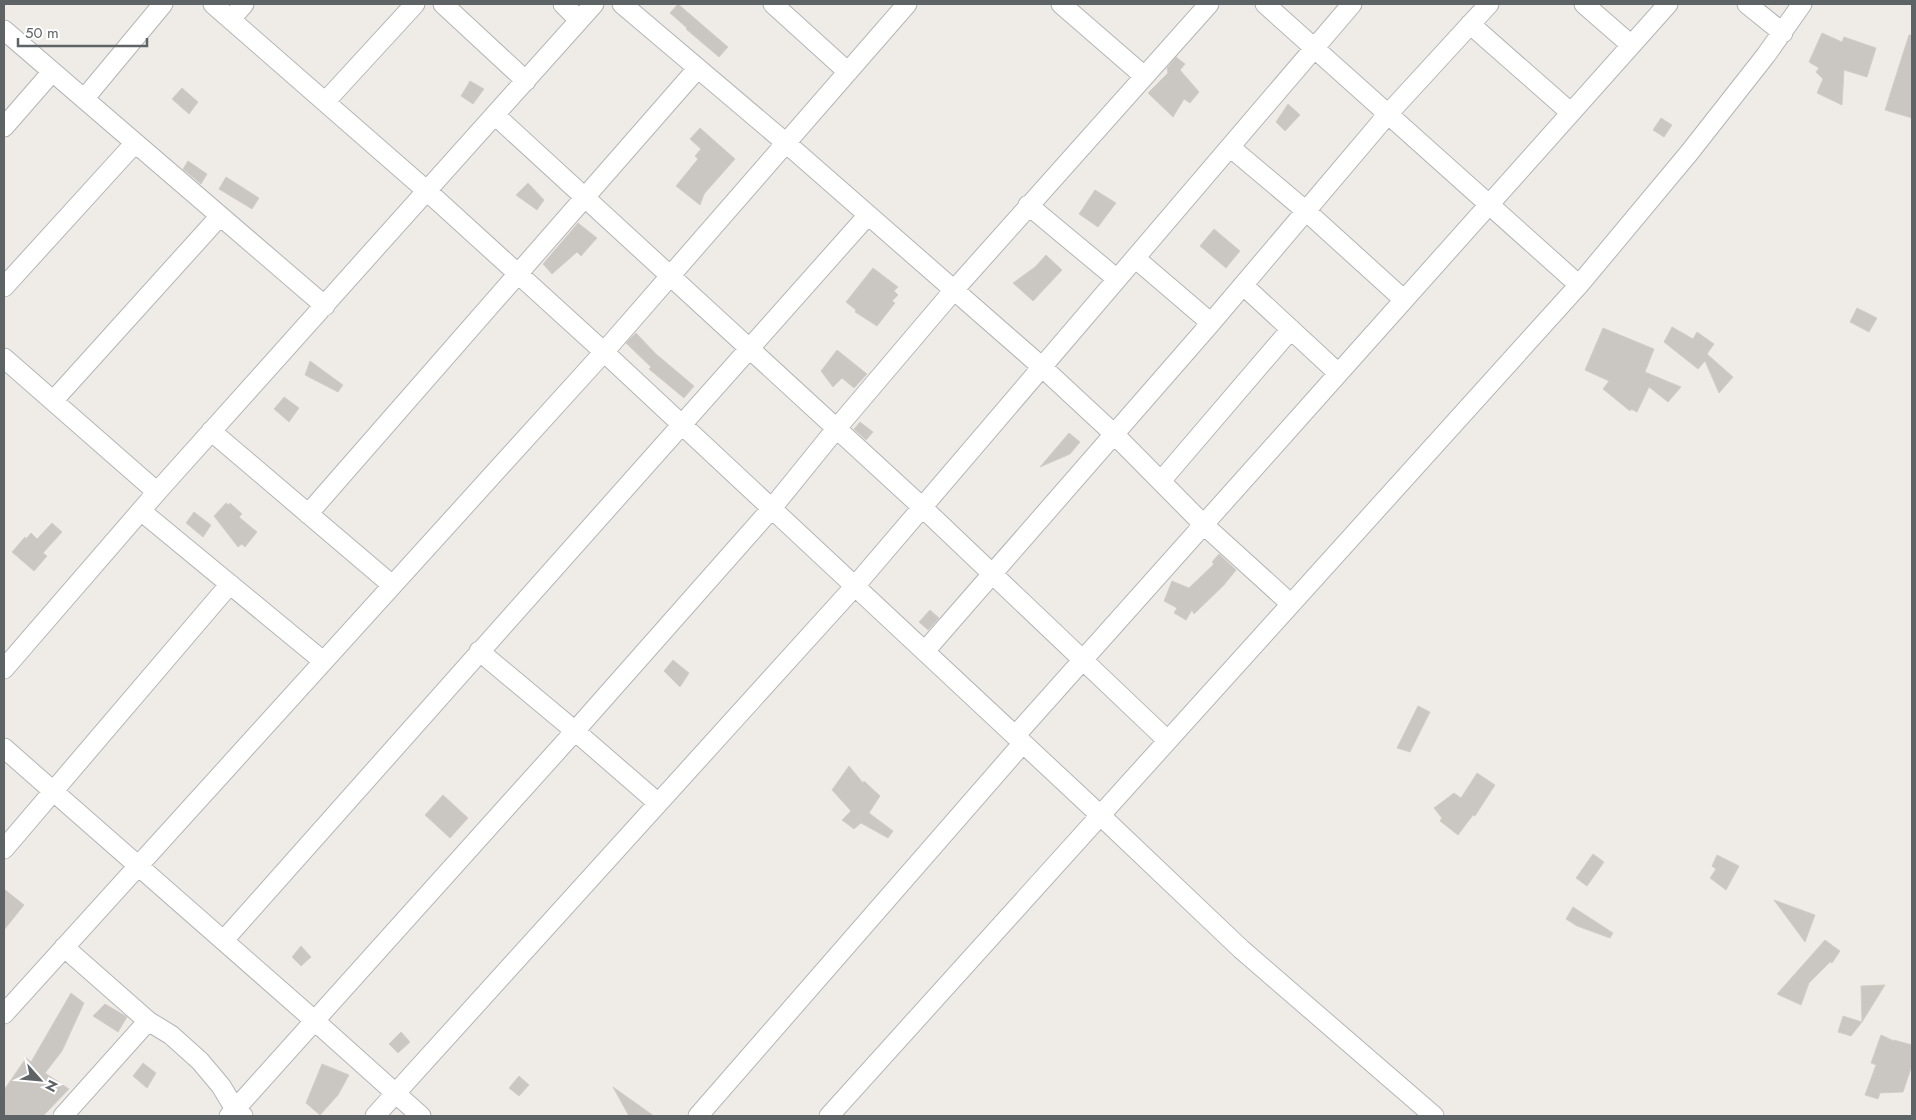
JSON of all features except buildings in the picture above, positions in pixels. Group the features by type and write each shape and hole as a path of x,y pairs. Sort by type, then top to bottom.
{"street":[{"path":"84,99 163,4"},
{"path":"213,4 427,190 772,508 1241,949 1434,1116"},
{"path":"231,19 244,4"},
{"path":"325,102 415,4"},
{"path":"443,4 526,80"},
{"path":"563,4 579,20"},
{"path":"4,669 211,431 594,4"},
{"path":"622,4 786,143 1042,367 1113,433 1204,525 1291,604"},
{"path":"774,4 848,72"},
{"path":"5,1010 604,352 907,4"},
{"path":"1061,4 1144,76"},
{"path":"64,947 148,1021 171,1035 200,1061 221,1086 236,1114 315,1021 576,731 772,508 836,429 1028,205 1209,4"},
{"path":"1265,4 1580,286"},
{"path":"375,1116 855,586 1352,4"},
{"path":"925,651 1210,323 1388,114 1489,4"},
{"path":"1584,4 1630,45"},
{"path":"698,1116 1019,740 1083,661 1488,203 1668,4"},
{"path":"1747,4 1783,33"},
{"path":"829,1116 1167,740 1580,286 1689,153 1783,33 1802,4"},
{"path":"1470,24 1570,112"},
{"path":"4,30 325,306"},
{"path":"308,514 697,69"},
{"path":"4,126 52,72"},
{"path":"495,115 922,508 1167,740"},
{"path":"4,287 135,143"},
{"path":"1230,146 1306,211 1403,299"},
{"path":"1028,205 1117,279"},
{"path":"224,940 868,214"},
{"path":"53,401 220,216"},
{"path":"1135,258 1210,323"},
{"path":"1243,284 1338,373"},
{"path":"1161,481 1291,329"},
{"path":"4,358 157,492"},
{"path":"211,431 392,585"},
{"path":"141,511 323,661"},
{"path":"4,849 230,584"},
{"path":"479,651 576,731 658,803"},
{"path":"4,748 224,940 421,1116"},
{"path":"63,1116 148,1021"}]}
